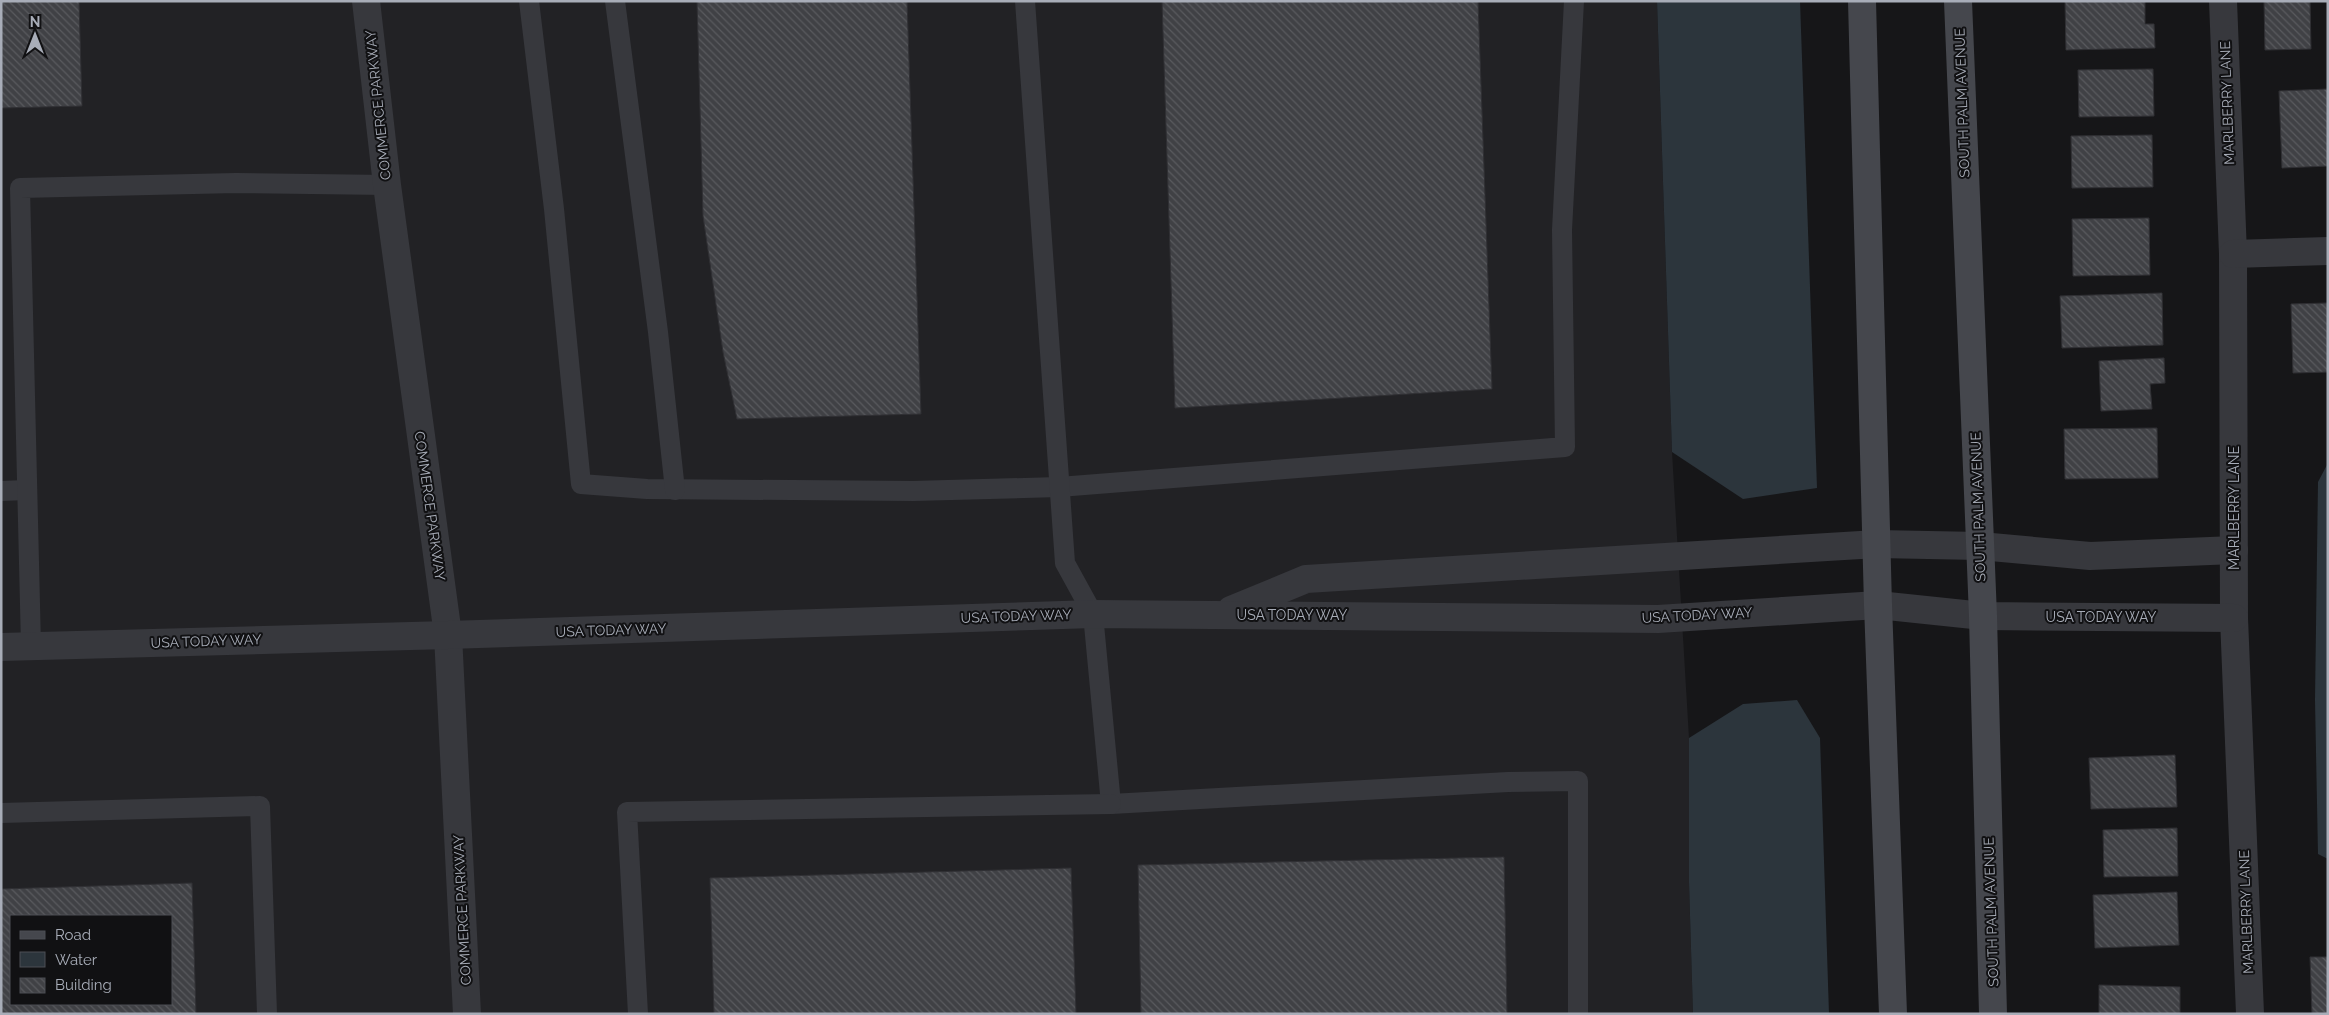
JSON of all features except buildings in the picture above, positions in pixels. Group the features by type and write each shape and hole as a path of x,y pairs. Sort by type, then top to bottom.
{"main road":[{"path":"1862,1 1878,604 1893,1014"},
{"name":"SOUTH PALM AVENUE","path":"1958,1 1983,616 1994,1014"}],"street":[{"name":"COMMERCE PARKWAY","path":"366,1 386,185 448,635 467,1014"},
{"name":"MARLBERRY LANE","path":"2223,1 2233,254 2234,618 2250,1014"},
{"path":"2233,254 2328,251"},
{"name":"USA TODAY WAY","path":"1220,615 1306,580 1877,544 1980,546 2090,556 2234,550"},
{"name":"USA TODAY WAY","path":"1,647 448,635 1093,614 1658,619 1878,604 1983,616 2234,618"}],"lane":[{"path":"529,1 554,209 582,484 675,490 913,492 1059,487 1565,448 1562,230 1574,1"},
{"path":"614,1 658,332 675,490"},
{"path":"1025,1 1065,563 1093,614 1111,804"},
{"path":"31,646 20,188 236,183 386,185"},
{"path":"1,491 27,490"},
{"path":"638,1014 627,812 1111,804 1508,782 1578,781 1578,1014"},
{"path":"1,813 260,806 267,1014"}],"shaded area":[{"path":"1,1 1657,1 1672,452 1689,738 1689,882 1693,1014 1,1014"}],"water":[{"path":"1657,1 1800,1 1817,488 1743,499 1672,452"},
{"path":"2328,463 2328,859 2318,854 2315,700 2318,482"},
{"path":"1797,700 1820,738 1829,1014 1693,1014 1689,882 1689,738 1743,704"}]}
